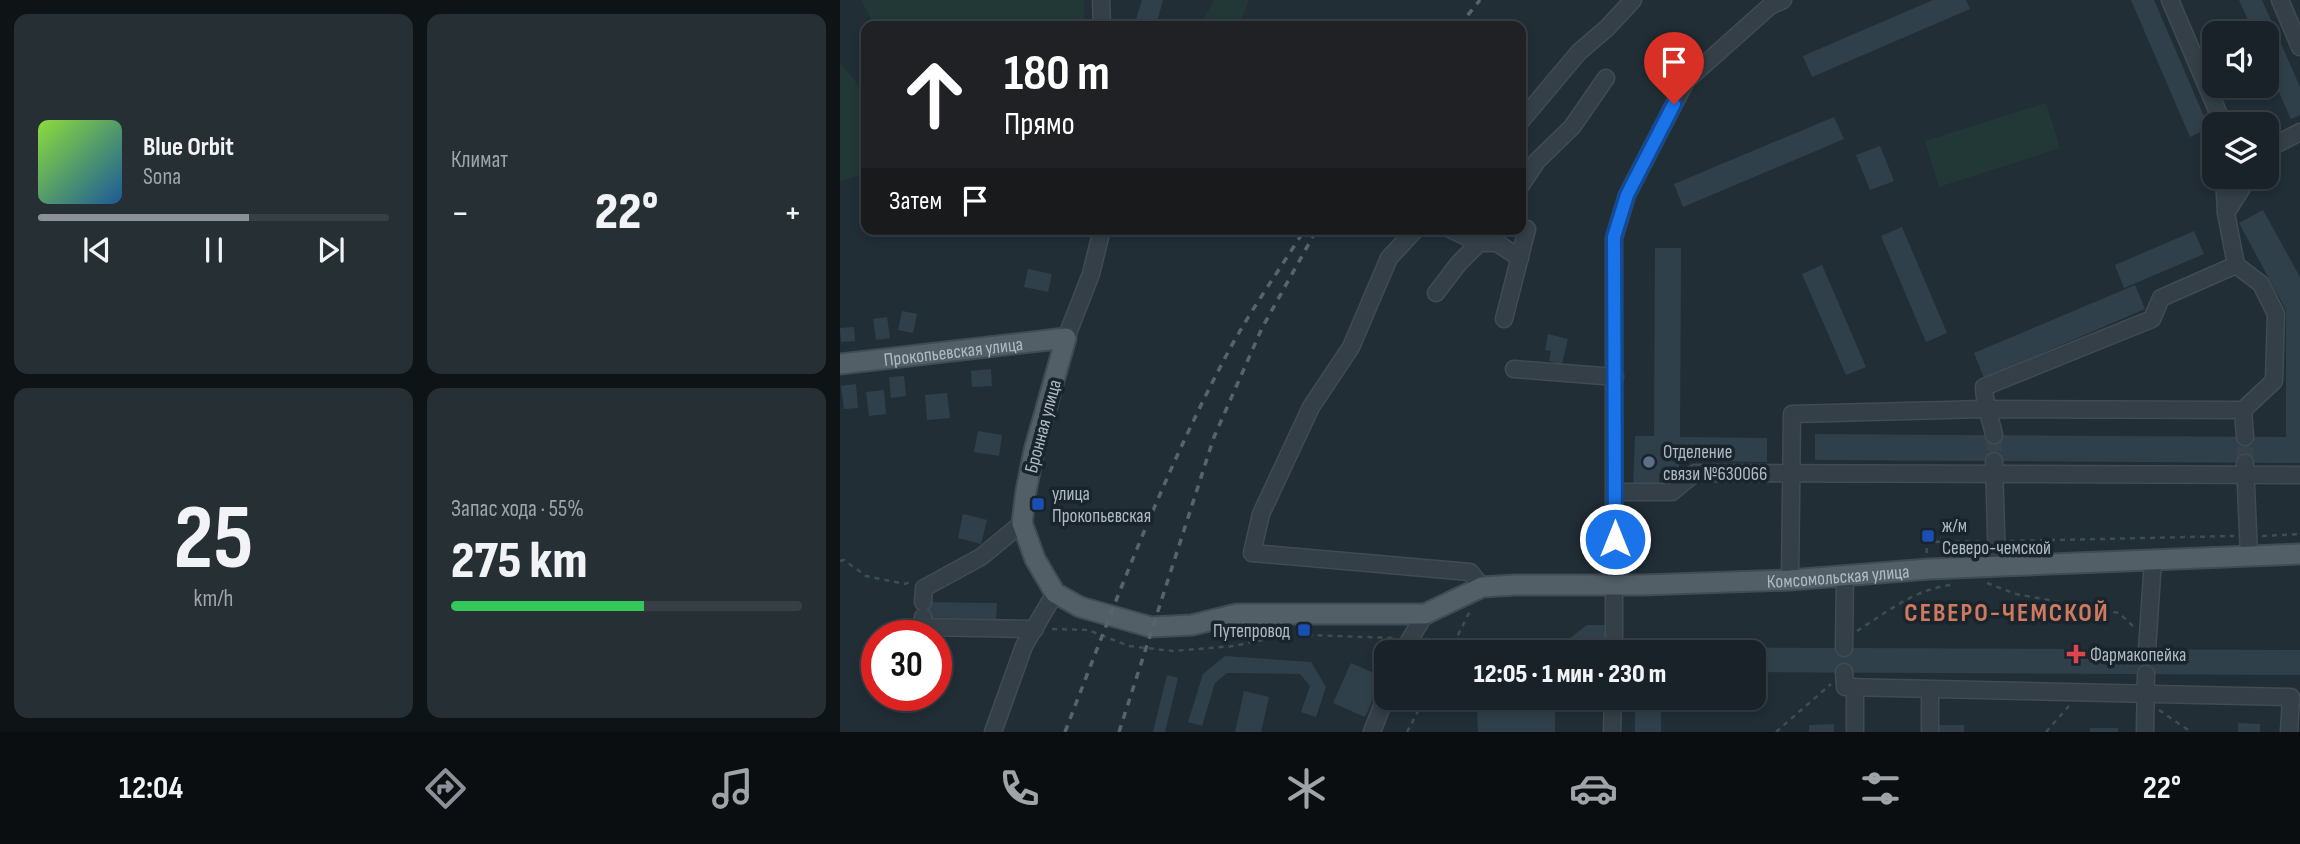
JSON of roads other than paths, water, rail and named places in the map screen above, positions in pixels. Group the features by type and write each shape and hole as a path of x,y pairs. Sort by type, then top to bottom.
{"main road":[{"name":"Прокопьевская улица","path":"840,364 1066,338"},
{"name":"Бронная улица","path":"1055,593 1035,559 1023,523 1034,451 1066,338"},
{"name":"Комсомольская улица","path":"1425,614 1482,587 1616,586 1790,579 1997,566 2300,554"},
{"path":"1055,593 1080,607 1151,627 1192,625 1237,614 1425,614"}],"street":[{"path":"1101,0 1102,21"},
{"path":"1526,115 1579,52 1633,0"},
{"path":"1614,640 1614,237 1627,195 1686,81 1770,6 1783,0"},
{"path":"2170,0 2218,112"},
{"path":"2280,0 2300,47"},
{"path":"1526,178 1537,161 1572,127 1606,78"},
{"path":"2279,143 2300,132"},
{"path":"1790,579 1792,414 1985,409 2243,410 2274,381 2276,314 2261,284 2236,265 2226,213 2225,189"},
{"path":"2226,213 2241,189"},
{"path":"1526,233 1527,229"},
{"name":"Бронная улица","path":"1066,338 1091,274 1101,235"},
{"path":"1410,235 1389,258 1352,347 1311,407 1261,514 1252,552 1471,572 1482,587"},
{"path":"1504,319 1526,235"},
{"path":"1436,293 1459,262 1484,236 1520,258"},
{"path":"1994,435 1985,409 1984,387 2152,318 2161,298 2236,265"},
{"path":"1514,369 1615,377"},
{"path":"2243,410 2245,437"},
{"path":"1615,492 1672,492 1695,473 1994,467 2245,469 2300,475"},
{"path":"1994,467 1997,566"},
{"path":"2245,469 2249,556"},
{"path":"1023,523 981,557 924,588 922,627 1035,629"},
{"path":"2148,645 2153,560"},
{"path":"1844,644 1845,575"},
{"path":"993,732 1024,646 1055,593"},
{"path":"1409,640 1425,614"},
{"path":"1843,673 1845,687 2081,693 2146,698 2291,697 2289,732"},
{"path":"2145,732 2146,674"},
{"path":"1855,687 1855,732"},
{"path":"1930,690 1930,732"},
{"path":"1372,732 1381,710"},
{"path":"1612,732 1613,710"}],"tunnel":[{"path":"1994,435 1994,461"},
{"path":"2245,437 2245,463"}],"railway":[{"path":"1463,21 1480,0"},
{"path":"1065,732 1140,542 1181,448 1244,324 1301,235"},
{"path":"1119,732 1214,437 1262,328 1314,235"}],"place":[{"name":"Отделение связи №630066","path":"1649,462"},
{"name":"улица Прокопьевская","path":"1038,504"},
{"name":"ж/м Северо-чемской","path":"1928,536"},
{"name":"Путепровод","path":"1304,630"},
{"name":"Фармакопейка","path":"2076,654"}],"district":[{"name":"СЕВЕРО-ЧЕМСКОЙ","path":"2007,612"}]}
